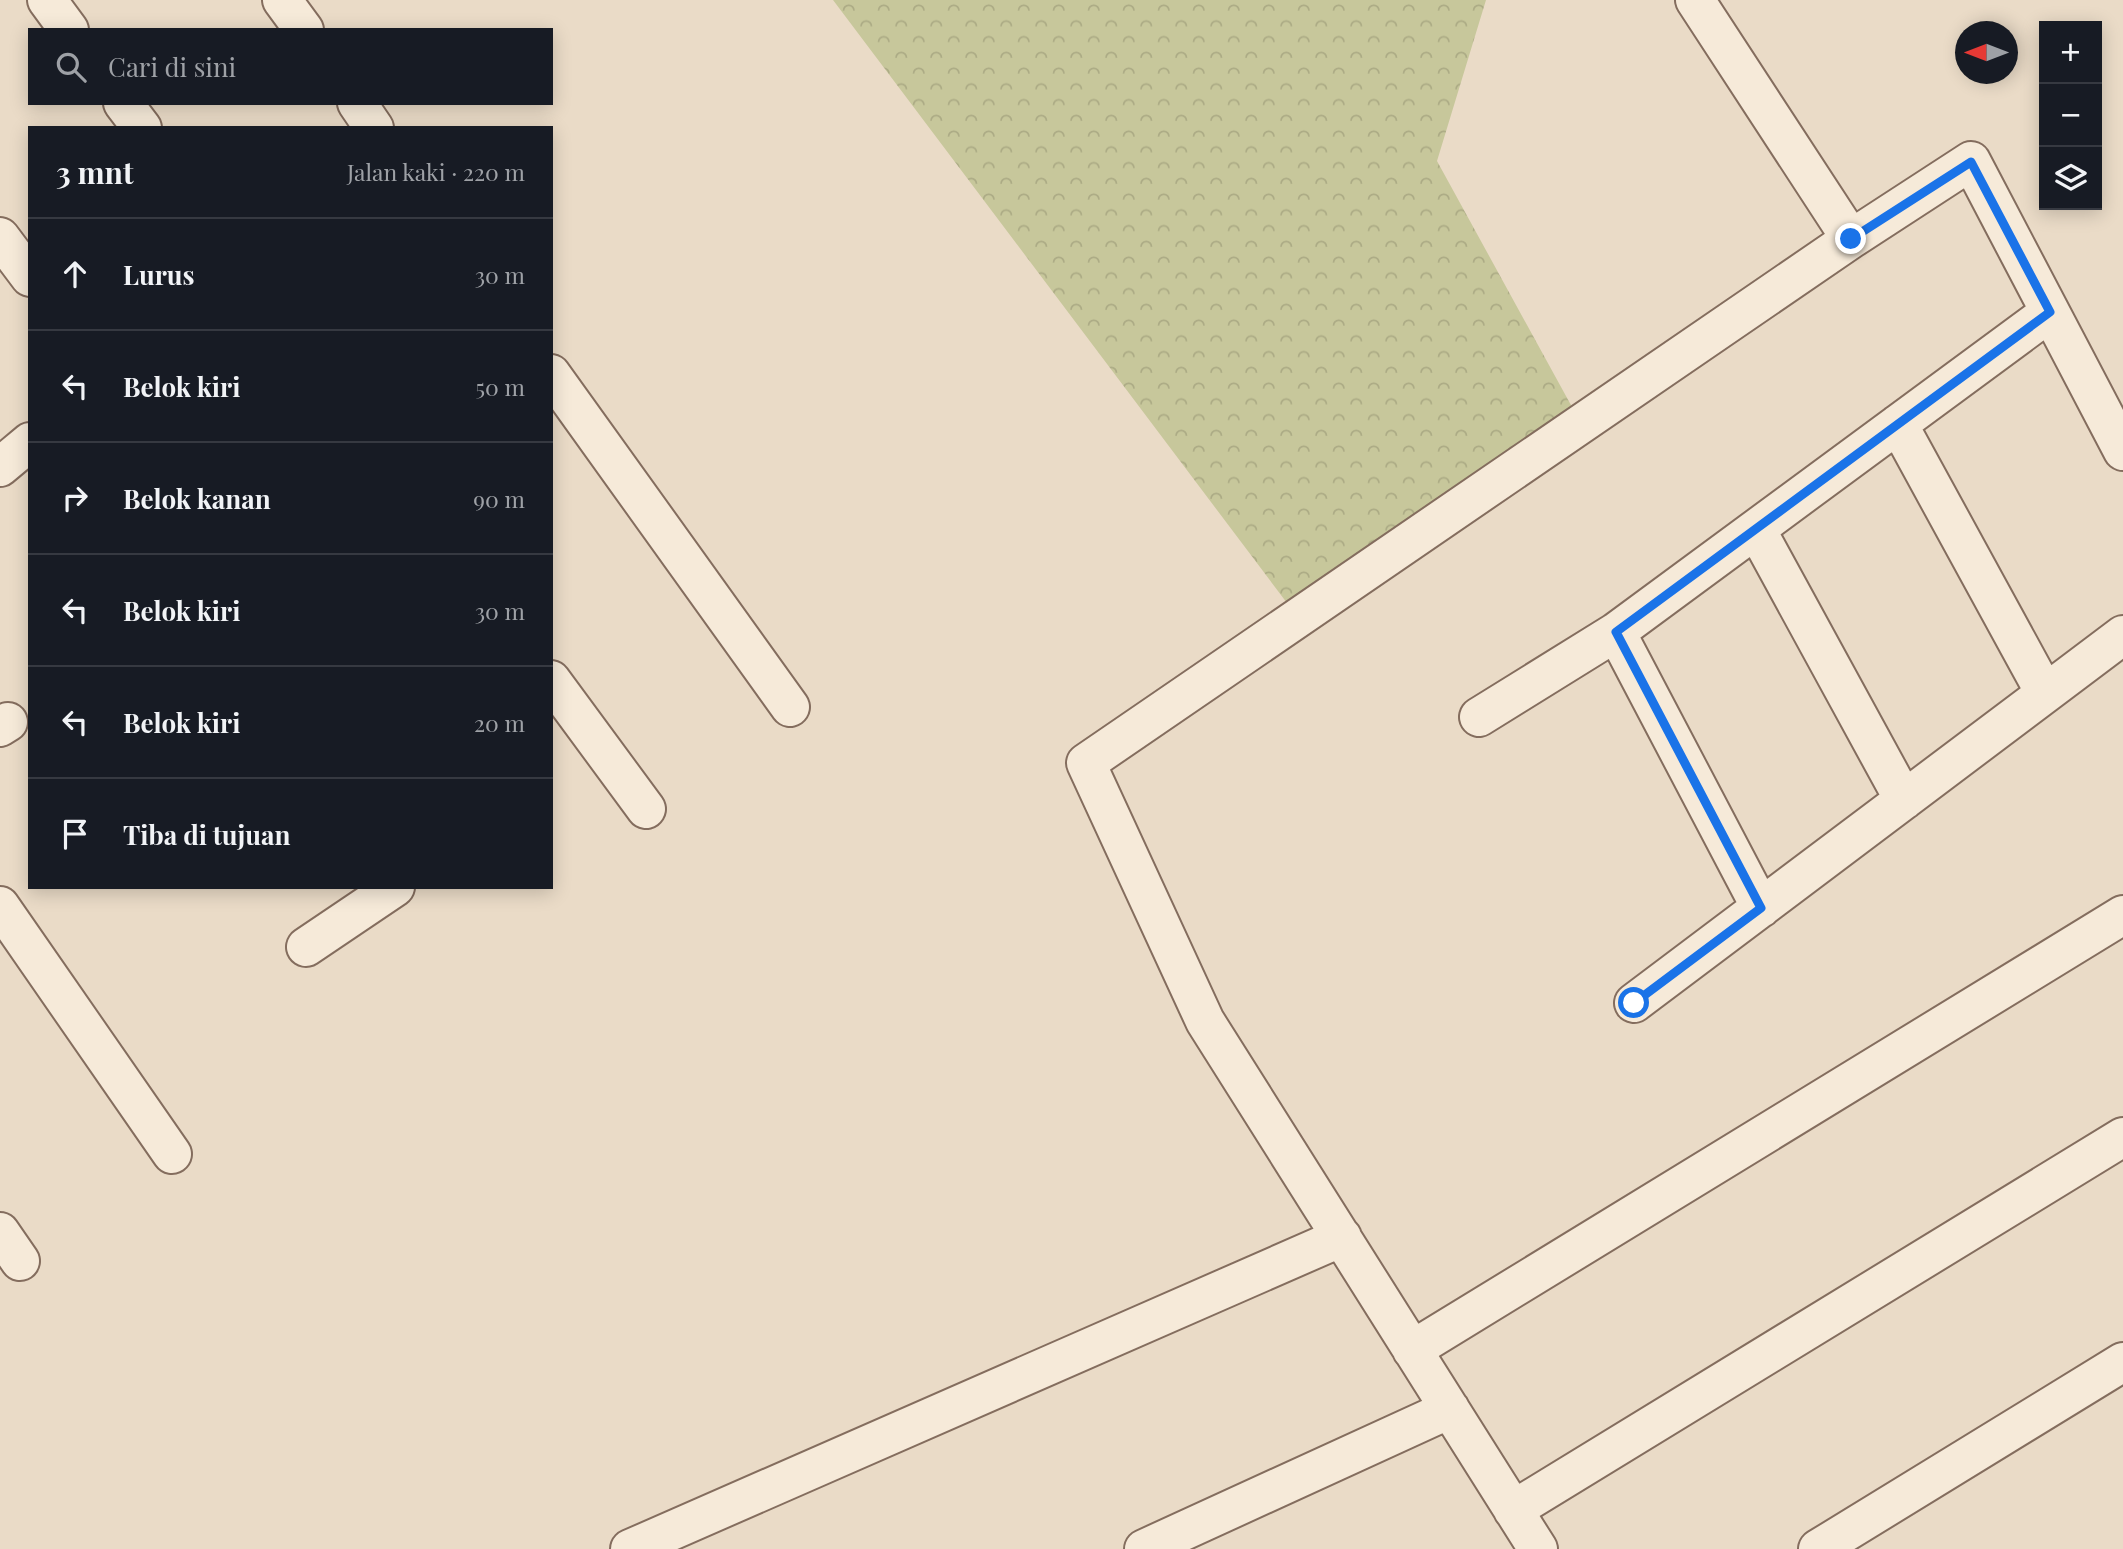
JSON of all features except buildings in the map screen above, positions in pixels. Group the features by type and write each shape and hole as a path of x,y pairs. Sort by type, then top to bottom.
{"street":[{"path":"47,0 68,28"},
{"path":"282,0 303,28"},
{"path":"1695,0 1851,239"},
{"path":"125,105 140,126"},
{"path":"358,105 373,126"},
{"path":"1538,1549 1205,1021 1086,763 1851,239 1971,162 2123,451"},
{"path":"0,237 28,274"},
{"path":"1479,717 1616,632 2050,312"},
{"path":"553,377 790,707"},
{"path":"1898,424 2045,694"},
{"path":"0,467 28,444"},
{"path":"1756,529 1904,800"},
{"path":"1616,632 1761,908"},
{"path":"1634,1003 2123,635"},
{"path":"553,683 646,809"},
{"path":"306,947 392,889"},
{"path":"0,905 172,1154"},
{"path":"1412,1350 2123,915"},
{"path":"1513,1510 2123,1137"},
{"path":"630,1549 1342,1237"},
{"path":"1818,1549 2123,1362"},
{"path":"1144,1549 1450,1409"}],"green space":[{"path":"833,0 1486,0 1437,161 1572,407 1287,603"}],"route":[{"path":"1634,1003 1761,908 1616,632 2050,312 1971,162 1851,239"}]}
